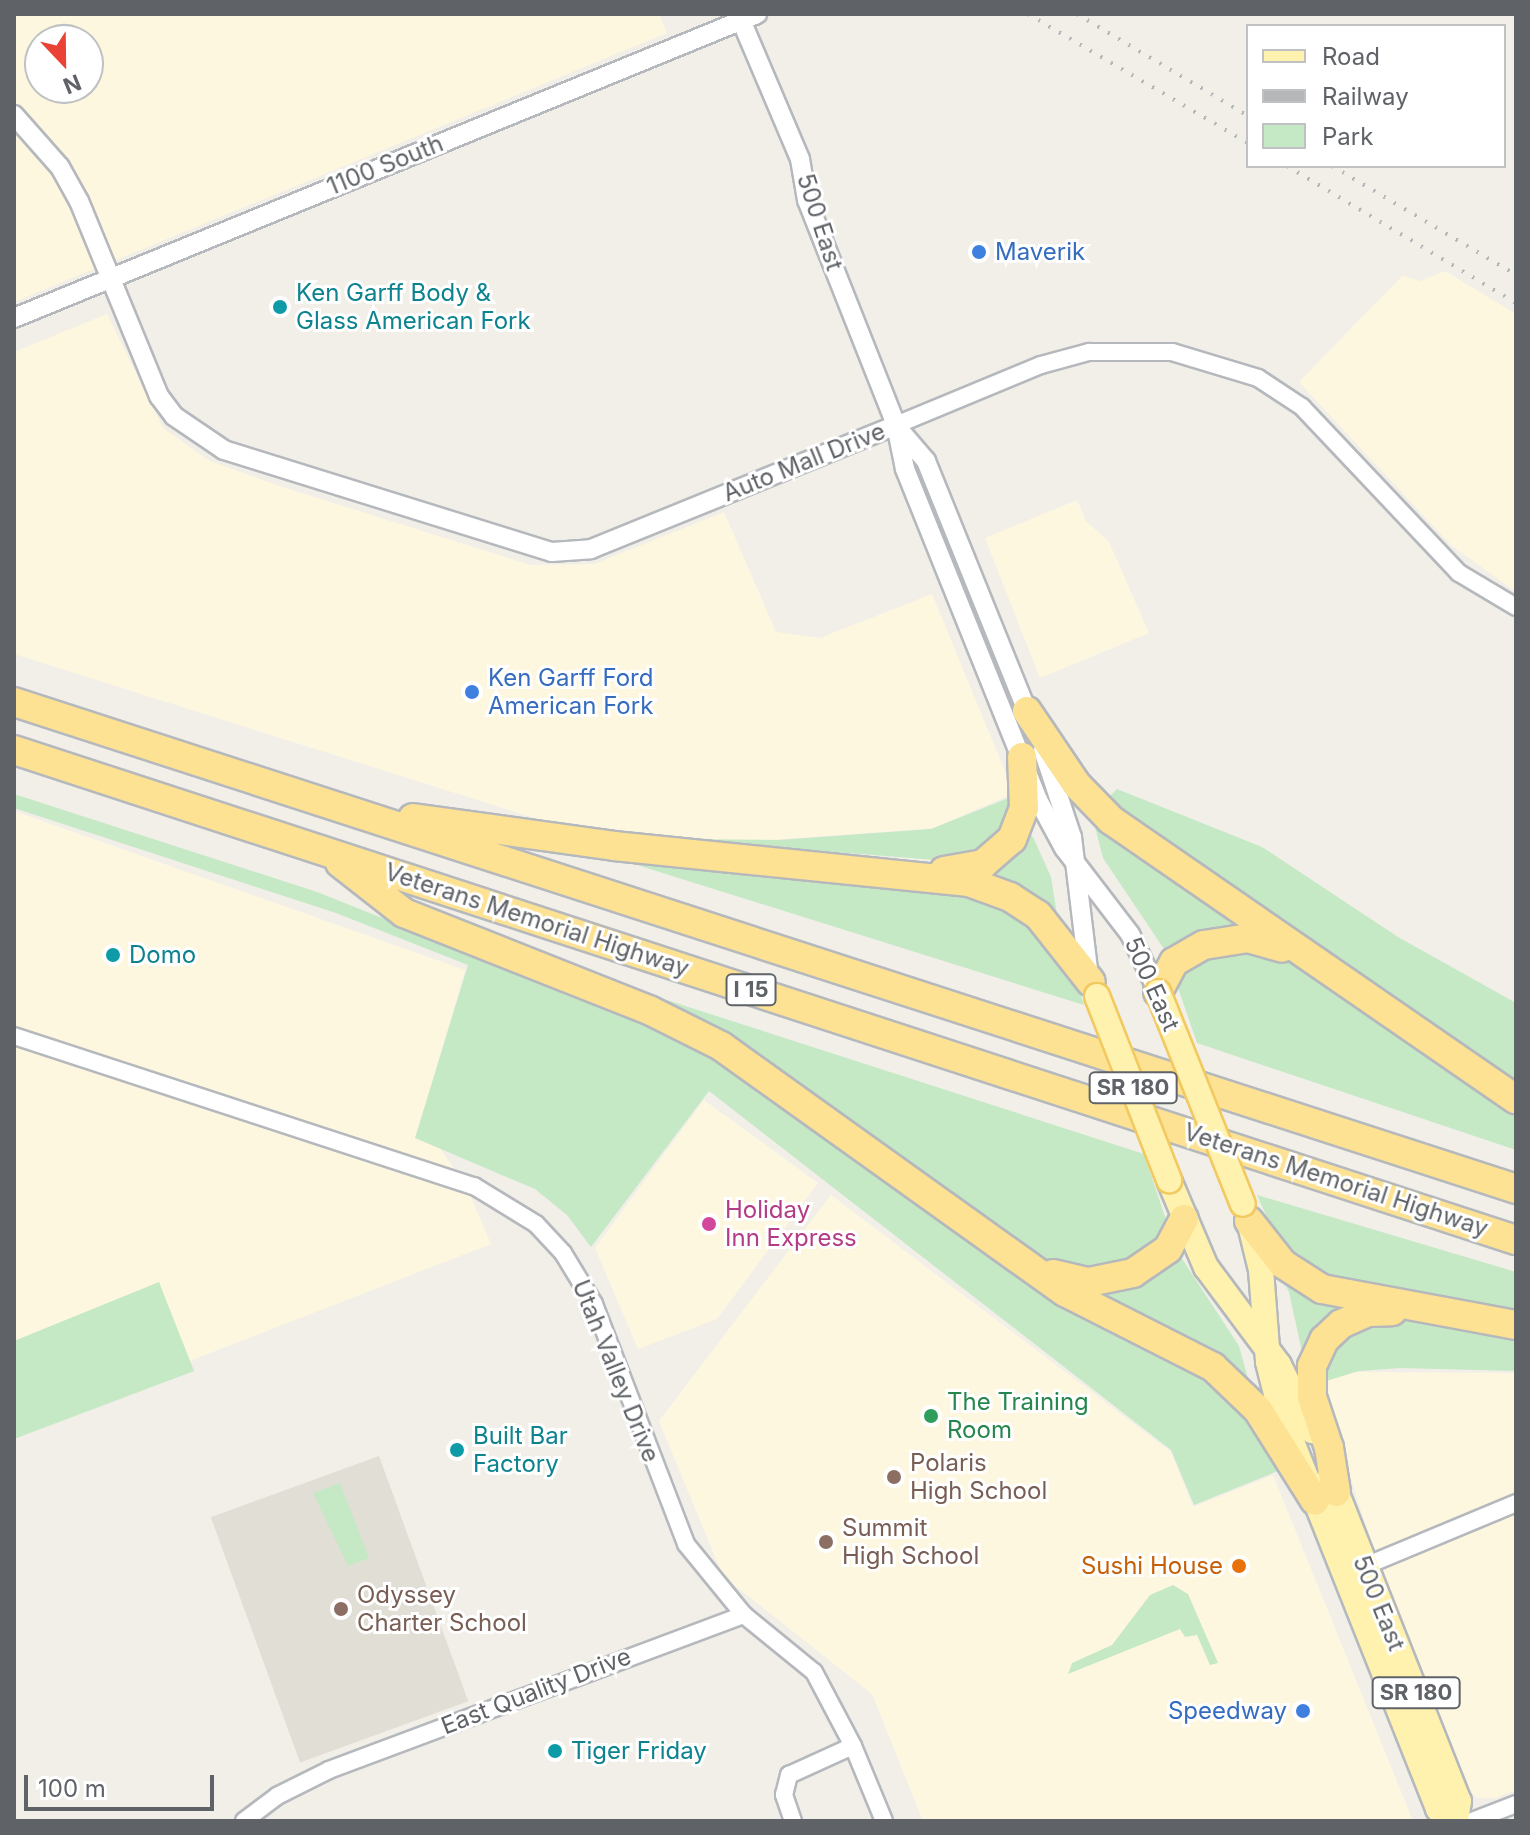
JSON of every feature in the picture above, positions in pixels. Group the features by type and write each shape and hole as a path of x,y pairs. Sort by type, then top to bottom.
{"highway":[{"name":"Veterans Memorial Highway","path":"14,702 1516,1189"},
{"path":"1027,711 1077,785 1111,820 1312,963 1516,1099"},
{"name":"Veterans Memorial Highway","path":"14,750 1516,1240"},
{"path":"906,873 972,868 1004,849 1022,817 1022,757"},
{"path":"336,807 698,856 906,873 977,884 1024,905 1058,935 1094,989"},
{"path":"323,851 404,913 649,1010 721,1046 1023,1259 1065,1292 1189,1353 1227,1378 1263,1416 1326,1496"},
{"path":"1158,992 1178,959 1223,939 1263,941 1312,963"},
{"path":"1246,1212 1283,1264 1316,1287 1432,1312 1516,1325"},
{"path":"1023,1259 1070,1279 1115,1279 1160,1257 1184,1219"},
{"path":"1326,1496 1329,1448 1312,1397 1311,1370 1318,1350 1337,1327 1364,1313 1432,1312"}],"main road":[{"name":"500 East","path":"1094,989 1184,1219 1212,1276 1266,1346 1296,1396 1326,1496 1438,1809 1449,1821"},
{"name":"500 East","path":"1158,992 1246,1212 1261,1270 1266,1346"},
{"name":"500 East","path":"1326,1496 1365,1566 1459,1801 1456,1821"}],"street":[{"name":"1100 South","path":"14,318 749,17"},
{"name":"500 East","path":"749,17 800,159 807,200 896,425 905,469 1046,816 1076,864 1123,922 1158,992"},
{"name":"Auto Mall Drive","path":"14,115 60,167 159,396 174,416 224,450 552,552 591,549 1026,370 1077,355 1172,352 1258,378 1302,407 1459,573 1516,607"},
{"name":"500 East","path":"896,425 926,461 1062,802 1076,864 1079,928 1094,989"},
{"name":"Utah Valley Drive","path":"14,1036 444,1175 488,1192 536,1224 563,1253 594,1304 686,1544 744,1615 814,1672 853,1746 884,1821"},
{"path":"1365,1566 1516,1503"},
{"name":"East Quality Drive","path":"244,1821 277,1796 329,1770 744,1615"},
{"path":"793,1821 785,1780 853,1746"},
{"path":"1472,1821 1516,1804"}],"shaded area":[{"path":"14,14 659,14 667,33 14,302"},
{"path":"1445,271 1516,314 1516,592 1451,545 1299,382 1402,276 1421,281"},
{"path":"107,314 163,428 208,460 276,485 531,565 594,564 724,512 776,632 820,638 932,594 1014,793 934,828 636,850 14,654 14,352"},
{"path":"1077,500 1086,521 1109,542 1149,633 1040,678 985,538"},
{"path":"14,811 465,970 421,1121 466,1186 491,1244 179,1365 14,1341"},
{"path":"704,1100 818,1183 717,1319 638,1349 595,1248"},
{"path":"831,1195 1171,1452 1193,1507 1273,1475 1413,1821 923,1821 872,1694 723,1576 659,1421"},
{"path":"1349,1372 1516,1373 1516,1790 1496,1798 1476,1798 1470,1791 1382,1579 1321,1381"},
{"name":"Odyssey Charter School","path":"379,1456 468,1701 300,1762 211,1517"}],"green space":[{"path":"1117,789 1262,847 1398,937 1516,1003 1516,1084 1150,836 1107,799"},
{"path":"14,794 317,892 663,1030 726,1065 1206,1376 1240,1406 1278,1471 1194,1505 1171,1450 709,1091 591,1247 567,1215 535,1189 415,1138 468,965 336,913 14,808"},
{"path":"1011,797 1009,825 987,851 936,860 672,839 778,840 931,829"},
{"path":"1093,819 1260,929 1168,955 1103,858"},
{"path":"1024,831 1033,837 1051,877 1058,921 980,876"},
{"path":"602,854 912,881 1017,906 1077,984 1084,1005"},
{"path":"1217,947 1291,959 1516,1109 1516,1150 1197,1043 1176,982 1182,971"},
{"path":"577,971 1144,1154 1168,1226 1137,1264 1062,1271"},
{"path":"1257,1195 1516,1272 1516,1313 1306,1273 1276,1237"},
{"path":"1177,1251 1239,1346 1250,1386 1079,1289"},
{"path":"1280,1274 1352,1304 1304,1361 1289,1292"},
{"path":"159,1282 194,1371 14,1439 14,1341"},
{"path":"1401,1320 1516,1338 1516,1371 1401,1368 1359,1371 1323,1382 1326,1361 1343,1339 1364,1324"},
{"path":"340,1483 369,1558 348,1566 313,1493"},
{"path":"1173,1585 1188,1594 1218,1663 1210,1665 1197,1635 1185,1637 1180,1629 1068,1674 1072,1663 1112,1645 1150,1595"}],"railway":[{"path":"1028,14 1246,142"},
{"path":"1077,14 1246,115"},
{"path":"1290,168 1516,303"},
{"path":"1335,168 1516,275"}],"place":[{"name":"Maverik","path":"979,252"},
{"name":"Ken Garff Body & Glass American Fork","path":"280,307"},
{"name":"Ken Garff Ford American Fork","path":"472,692"},
{"name":"Domo","path":"113,955"},
{"name":"Holiday Inn Express","path":"709,1224"},
{"name":"The Training Room","path":"931,1416"},
{"name":"Built Bar Factory","path":"457,1450"},
{"name":"Polaris High School","path":"894,1477"},
{"name":"Summit High School","path":"826,1542"},
{"name":"Sushi House","path":"1239,1566"},
{"name":"Odyssey Charter School","path":"341,1609"},
{"name":"Speedway","path":"1303,1711"},
{"name":"Tiger Friday","path":"555,1751"}]}
